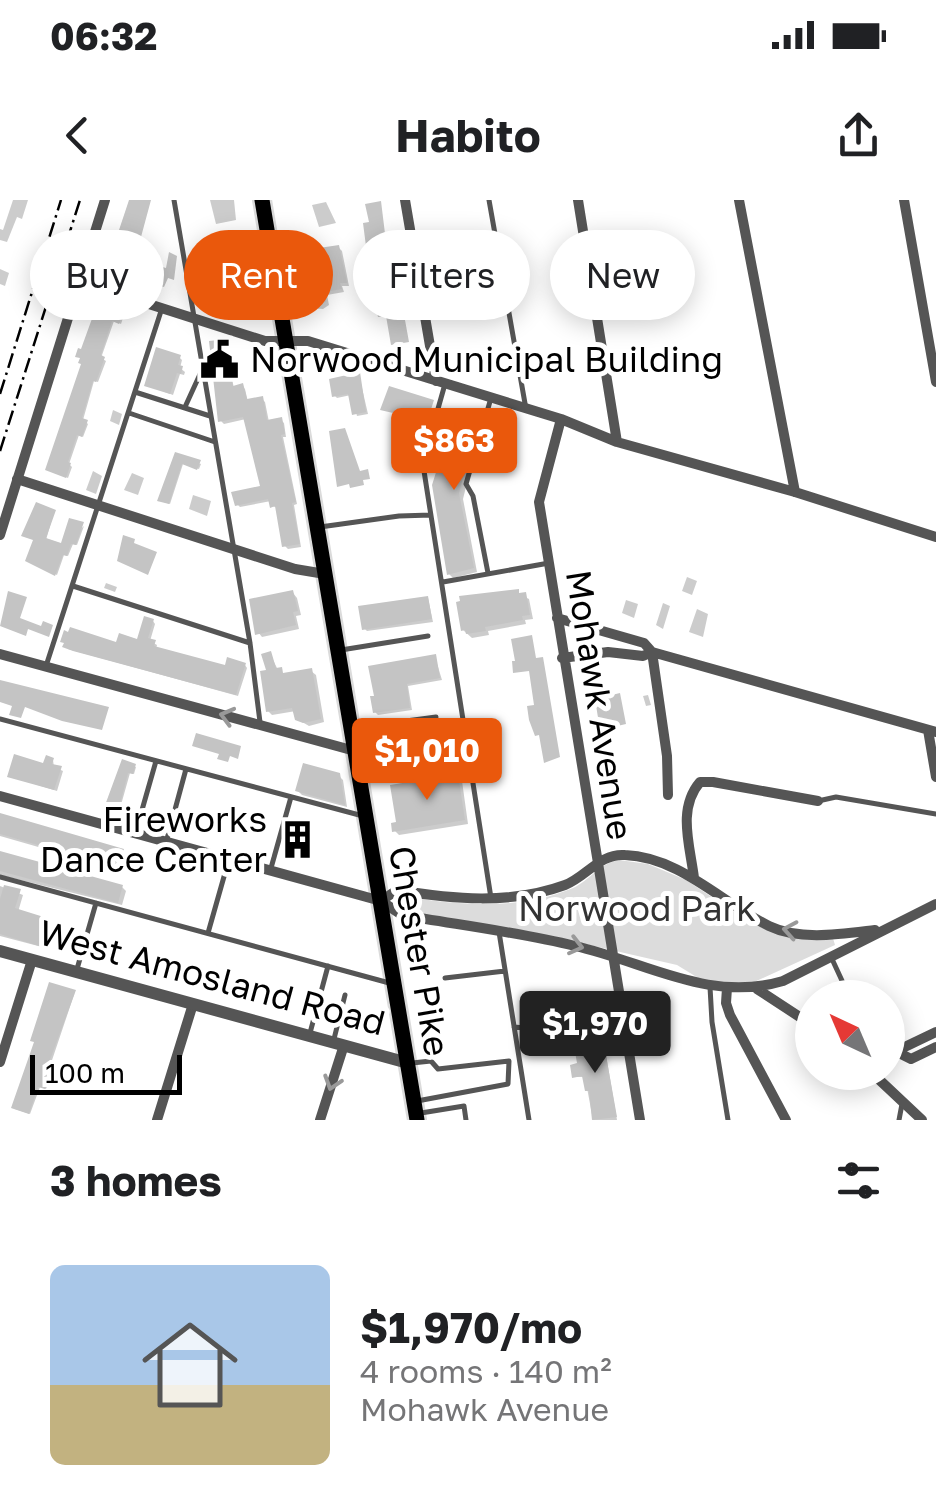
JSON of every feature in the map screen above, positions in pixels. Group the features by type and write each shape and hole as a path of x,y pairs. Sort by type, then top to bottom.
{"main road":[{"name":"Chester Pike","path":"262,200 416,1112"}],"street":[{"path":"96,230 106,200"},
{"path":"404,200 440,383"},
{"path":"578,200 617,442"},
{"path":"739,200 795,492"},
{"path":"904,200 936,382"},
{"path":"0,535 68,320"},
{"path":"205,320 265,341 308,341 560,419 617,442 936,537"},
{"name":"Mohawk Avenue","path":"560,419 538,502 640,1120"},
{"path":"17,480 295,569 325,574"},
{"path":"558,618 644,643 652,652 932,731 936,777"},
{"path":"562,658 608,652 643,656 652,652"},
{"path":"652,652 668,756 668,795"},
{"path":"0,654 355,751"},
{"path":"694,878 686,809 691,792 700,782 818,800"},
{"path":"0,796 381,902 402,915 558,942 710,987 757,988 782,981 936,904"},
{"path":"381,902 396,890 448,897 534,894 580,878 612,856 628,855 694,878 770,927 832,935 886,928"},
{"name":"West Amosland Road","path":"0,951 408,1063"},
{"path":"0,1062 32,960"},
{"path":"728,988 726,1003 730,1015 786,1120"},
{"path":"757,988 795,1014"},
{"path":"157,1120 193,1004"},
{"path":"905,1046 936,1032"},
{"path":"320,1120 338,1044"},
{"path":"905,1057 910,1059 936,1047"},
{"path":"890,1090 922,1120"}],"lane":[{"path":"174,200 184,261"},
{"path":"488,200 526,409"},
{"path":"46,666 158,320"},
{"path":"194,320 250,643 260,725"},
{"path":"185,407 202,369"},
{"path":"440,383 424,458 491,898"},
{"path":"135,392 210,416"},
{"path":"488,573 473,496 466,484 492,398"},
{"path":"129,413 214,442"},
{"path":"317,528 431,515"},
{"path":"442,582 548,563"},
{"path":"73,586 250,643"},
{"path":"338,650 428,636"},
{"path":"351,728 436,717"},
{"path":"0,719 366,816"},
{"path":"136,834 156,761"},
{"path":"166,842 186,769"},
{"path":"270,871 291,796"},
{"path":"818,800 836,797 936,814"},
{"path":"208,934 229,860"},
{"path":"0,877 394,985"},
{"path":"76,972 96,903"},
{"path":"498,932 529,1120"},
{"path":"831,956 842,980"},
{"path":"309,1036 328,966"},
{"path":"445,978 505,970"},
{"path":"710,987 728,1120"},
{"path":"338,1044 345,995"},
{"path":"514,1027 547,1030 589,1022"},
{"path":"408,1063 431,1061 438,1069 520,1060"},
{"path":"416,1112 439,1097 508,1084 509,1061"},
{"path":"899,1120 903,1102"},
{"path":"416,1112 464,1106 466,1120"},
{"path":"448,1109 450,1119"},
{"path":"438,1110 440,1120"}],"green space":[{"name":"Norwood Park","path":"619,860 648,864 686,880 751,923 780,935 832,935 835,945 741,988 713,987 677,965 559,938 403,911 401,896 488,904 531,900 573,888"}],"building":[{"path":"129,200 151,200 143,230 119,230"},
{"path":"381,201 385,230 364,230 363,223 369,222 365,204"},
{"path":"339,245 347,283 340,283 342,289 333,291 333,246"},
{"path":"169,252 177,256 174,280 168,278 164,287 164,267"},
{"path":"91,320 121,320 119,324 112,321 101,355 105,357 82,418 88,420 82,437 77,435 66,478 45,470 81,364 80,358 75,357"},
{"path":"387,320 405,320 409,342 391,345"},
{"path":"209,341 225,342 233,386 243,383 247,399 263,396 267,420 282,417 285,434 281,435 296,502 292,503 300,544 282,547 275,506 270,508 268,499 235,506 231,492 260,486 243,417 218,422"},
{"path":"156,347 181,355 181,374 177,373 170,394 144,386"},
{"path":"360,372 366,412 352,415 348,394 332,397 329,379"},
{"path":"389,386 434,400 425,428 413,424 415,418 380,410"},
{"path":"456,409 479,417 459,493 474,568 447,575 432,485"},
{"path":"345,428 360,471 368,469 370,479 363,480 364,485 350,488 349,484 337,487 329,431"},
{"path":"175,452 201,460 197,470 182,464 169,504 157,501"},
{"path":"36,502 56,510 46,538 61,543 69,518 84,522 76,545 71,544 67,556 63,555 55,576 25,561 33,540 21,536"},
{"path":"123,535 157,552 148,575 117,561"},
{"path":"519,589 519,593 526,592 530,615 522,616 523,620 485,627 486,631 461,631 456,602 460,601 459,596"},
{"path":"293,590 298,611 293,612 296,625 255,635 249,599"},
{"path":"8,591 27,597 20,618 41,626 43,621 53,625 49,637 28,629 26,636 0,626"},
{"path":"428,596 432,619 362,630 358,606"},
{"path":"144,616 154,619 148,638 156,640 154,646 225,665 227,657 246,663 236,695 73,651 60,642 64,630 68,632 70,627 116,642 119,633 137,639"},
{"path":"532,635 536,658 543,657 560,757 544,763 539,735 535,736 529,720 527,706 534,705 529,671 513,673 511,639"},
{"path":"271,651 276,668 282,667 283,673 312,668 321,719 303,723 295,720 292,708 266,712 260,671 266,670 261,654"},
{"path":"436,654 440,678 407,684 410,708 373,713 368,666"},
{"path":"0,680 109,707 102,730 25,707 21,718 9,715 12,706 0,702"},
{"path":"620,693 626,724 600,730 595,699"},
{"path":"427,726 430,743 451,740 453,750 397,760 393,731"},
{"path":"196,733 241,746 238,759 217,759 219,754 192,746"},
{"path":"14,754 43,763 46,755 54,758 52,764 62,766 54,790 7,777"},
{"path":"122,759 136,764 133,774 128,773 118,812 104,808"},
{"path":"303,763 340,773 345,805 295,791"},
{"path":"458,774 465,820 392,832 391,823 396,822 390,785"},
{"path":"0,813 124,849 118,868 0,834"},
{"path":"0,851 123,885 118,903 0,871"},
{"path":"4,885 21,889 15,908 47,918 39,946 0,934"},
{"path":"49,982 76,990 44,1076 48,1077 45,1089 38,1087 29,1114 11,1108"},
{"path":"602,1033 617,1117 592,1120 589,1091 585,1091 582,1076 572,1078 570,1065 577,1063 574,1046 581,1045 580,1037"}],"railway":[{"path":"0,394 61,200"},
{"path":"0,451 80,200"}],"place":[{"name":"Norwood Municipal Building","path":"220,360"},
{"name":"Fireworks Dance Center","path":"297,840"}]}
